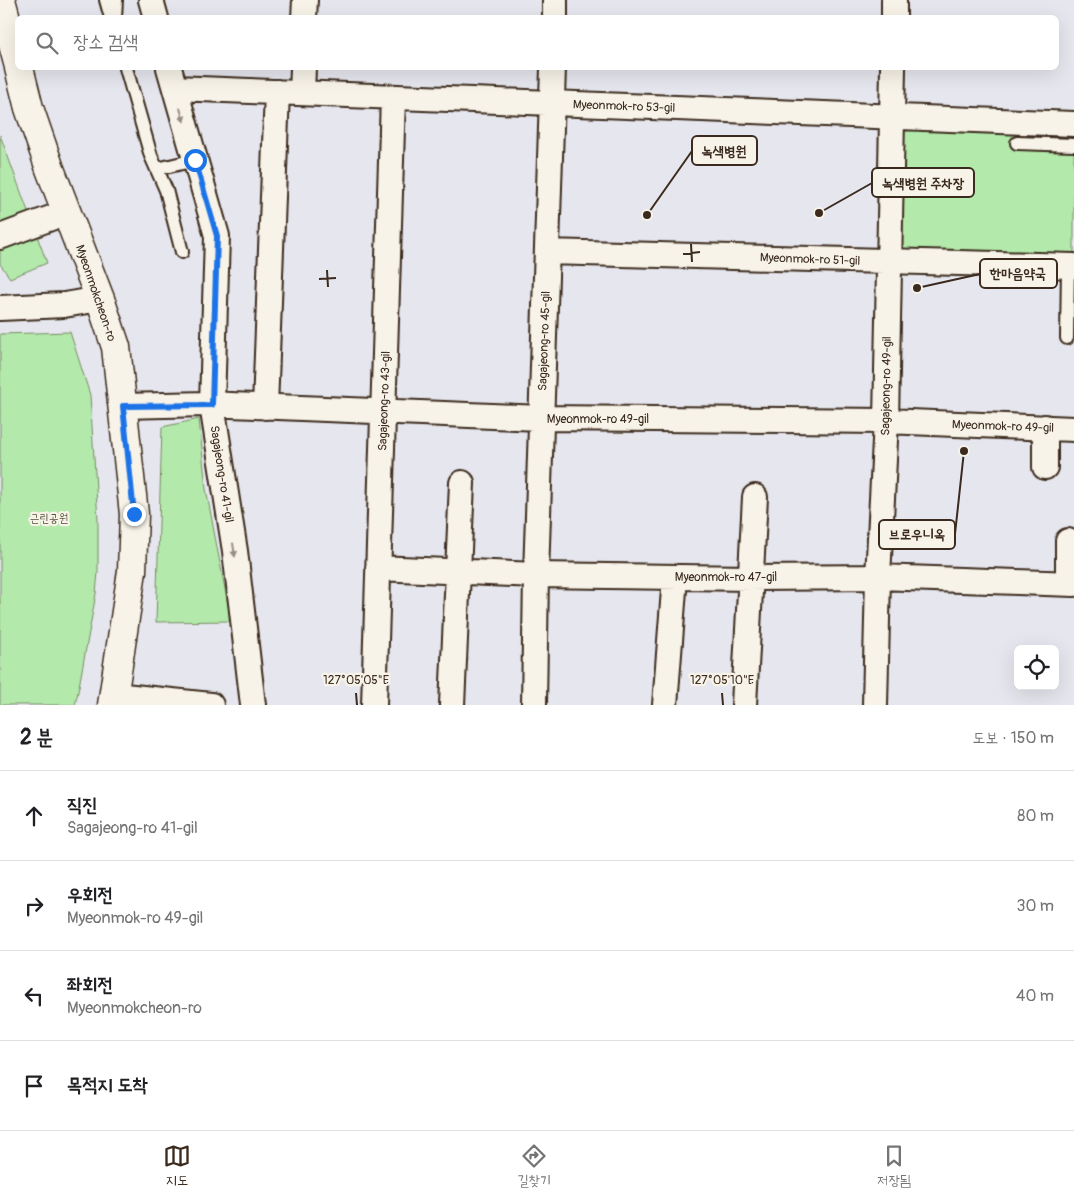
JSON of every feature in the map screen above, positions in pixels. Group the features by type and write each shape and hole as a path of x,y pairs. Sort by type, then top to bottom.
{"main road":[{"path":"1,0 15,52"},
{"name":"Myeonmokcheon-ro","path":"20,70 35,126 116,347 134,514 132,571 113,700"}],"street":[{"path":"151,0 155,15"},
{"path":"304,15 305,0"},
{"path":"555,0 555,15"},
{"path":"894,0 894,15"},
{"path":"302,70 302,93"},
{"name":"Sagajeong-ro 45-gil","path":"534,705 536,575 553,70"},
{"name":"Sagajeong-ro 49-gil","path":"875,705 878,577 886,421 893,70"},
{"name":"Myeonmok-ro 53-gil","path":"172,78 277,92 1074,124"},
{"name":"Sagajeong-ro 41-gil","path":"172,78 217,236 212,405 235,551 254,705"},
{"path":"265,406 277,92"},
{"name":"Sagajeong-ro 43-gil","path":"374,705 393,97"},
{"path":"0,237 67,212"},
{"name":"Myeonmok-ro 51-gil","path":"547,252 1071,266"},
{"path":"0,308 64,305 100,300"},
{"name":"Myeonmok-ro 49-gil","path":"123,406 265,406 541,418 886,421 1074,428"},
{"path":"1044,466 1045,427"},
{"path":"452,705 462,483"},
{"path":"744,705 755,497"},
{"path":"1068,541 1071,584"},
{"name":"Myeonmok-ro 47-gil","path":"378,568 536,575 751,578 878,577 1071,584"},
{"path":"665,705 675,577"},
{"path":"113,700 211,705"}],"lane":[{"path":"106,0 110,15"},
{"path":"115,15 116,0"},
{"path":"127,70 151,156 166,190 182,252"},
{"path":"1017,143 1074,145"},
{"path":"157,169 195,160"},
{"path":"1067,338 1071,266"}],"green space":[{"path":"901,124 1074,131 1074,258 897,253"},
{"path":"0,135 47,263 10,278 0,264"},
{"name":"근린공원","path":"70,332 90,395 98,520 96,594 78,692 75,705 0,705 0,334"},
{"path":"199,419 206,489 231,621 156,622 162,427"}],"place":[{"name":"녹색병원 주차장","path":"819,213"},
{"name":"녹색병원","path":"647,215"},
{"name":"한마음약국","path":"917,288"},
{"name":"브로우니옥","path":"964,451"}],"route":[{"path":"134,514 123,406 212,405 217,236 195,160"}]}
